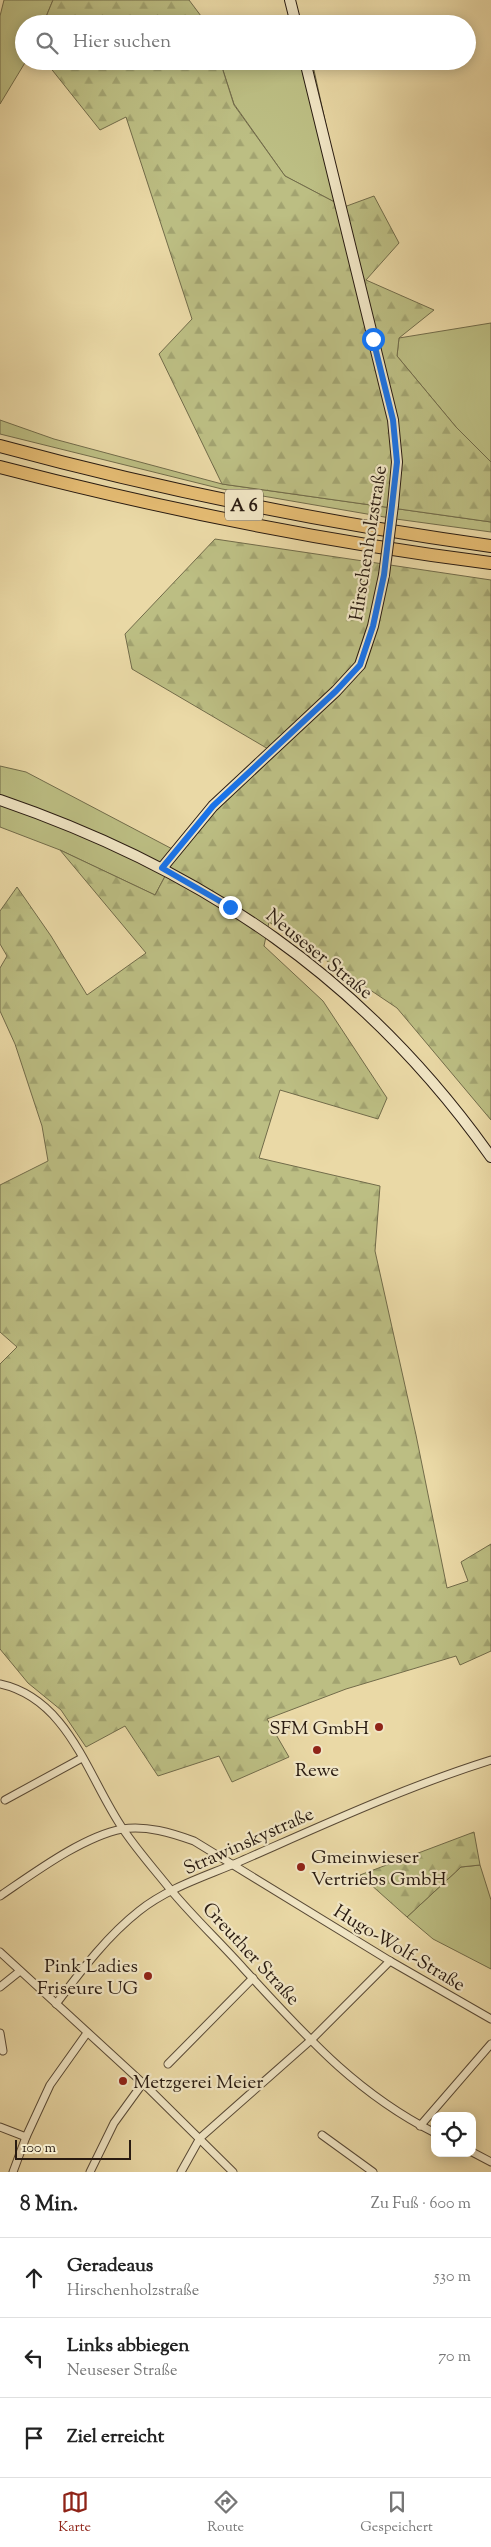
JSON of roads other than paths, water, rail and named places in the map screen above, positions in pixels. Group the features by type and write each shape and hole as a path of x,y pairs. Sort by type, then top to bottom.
{"highway":[{"name":"A 6","path":"0,446 226,502 378,530 491,546"},
{"name":"A 6","path":"0,467 78,487 226,520 358,544 491,563"}],"street":[{"path":"290,0 294,15"},
{"name":"Hirschenholzstraße","path":"162,868 213,806 336,691 360,665 373,626 384,575 397,462 393,420 307,70"},
{"name":"Neuseser Straße","path":"0,800 76,828 162,868 245,916 289,947 341,989 418,1066 491,1157"},
{"name":"Greuther Straße","path":"0,1684 32,1698 50,1711 82,1758 123,1829 171,1891 311,2040 362,2088 431,2131"},
{"path":"5,1800 82,1758"},
{"name":"Strawinskystraße","path":"56,2004 118,1928 141,1909 171,1891 346,1815 453,1772 491,1760"},
{"name":"Hugo-Wolf-Straße","path":"0,1896 83,1844 123,1829 169,1831 194,1841 390,1962 491,2019"},
{"path":"0,1952 143,2083 233,2172"},
{"path":"181,2172 200,2138 311,2040 390,1962"},
{"path":"0,1988 20,1971"},
{"path":"168,2064 253,1978"},
{"path":"0,2033 3,2051"},
{"path":"13,2172 26,2136 50,2084 87,2033"},
{"path":"420,2126 491,2044"},
{"path":"90,2172 114,2123 143,2083"},
{"path":"0,2127 26,2136"},
{"path":"322,2135 374,2171"},
{"path":"476,2154 491,2162"}],"place":[{"name":"SFM GmbH","path":"379,1727"},
{"name":"Rewe","path":"317,1750"},
{"name":"Gmeinwieser Vertriebs GmbH","path":"301,1867"},
{"name":"Pink Ladies Friseure UG","path":"148,1976"},
{"name":"Metzgerei Meier","path":"123,2081"}]}
